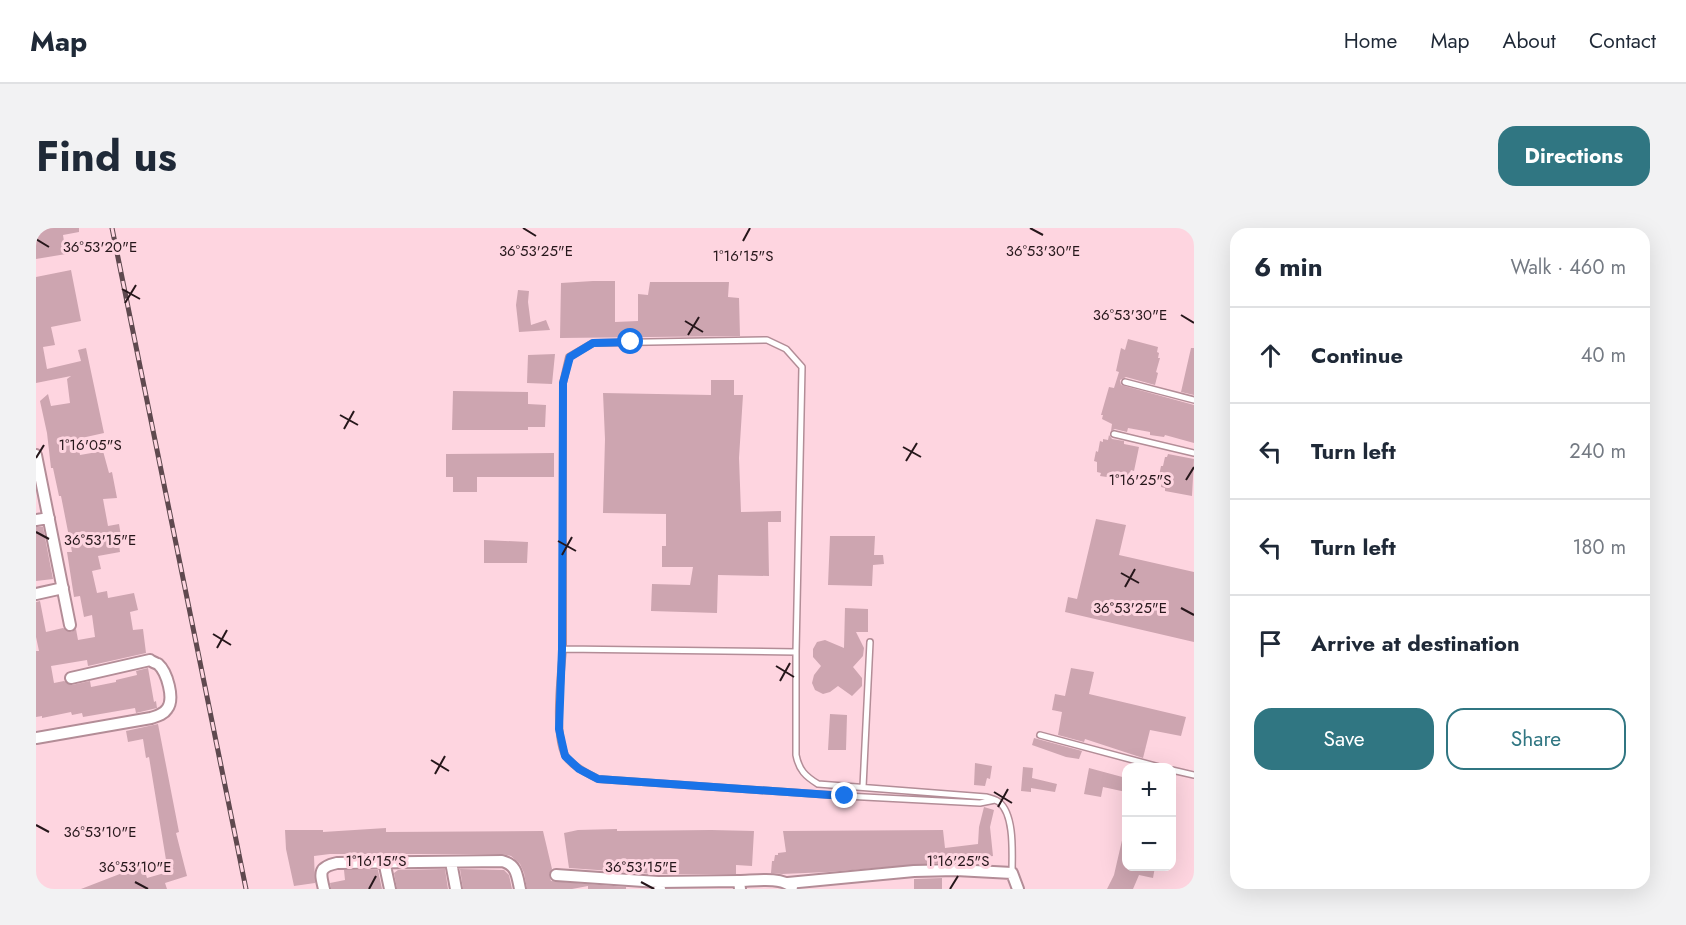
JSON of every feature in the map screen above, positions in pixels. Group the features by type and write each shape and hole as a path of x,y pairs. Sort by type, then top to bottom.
{"street":[{"path":"36,455 70,625"},
{"path":"36,520 49,518"},
{"path":"36,594 63,588"},
{"path":"36,738 151,718 162,714 170,703 170,693 164,672 158,664 150,660 71,678"},
{"path":"384,861 390,889"},
{"path":"324,889 321,875 326,865 337,862 384,861 502,861 515,868 520,889"},
{"path":"451,862 456,889"},
{"path":"556,875 586,884 791,886 914,871 956,870 1012,873 1018,889"}],"lane":[{"path":"995,800 980,802 845,796 598,779 579,769 565,756 559,729 562,649 563,383 570,357 593,343 767,340 786,349 802,367 796,652 796,755 798,766 805,776 818,784 986,797 995,800 1006,812 1011,830 1012,873"},
{"path":"1125,382 1194,400"},
{"path":"1114,434 1194,453"},
{"path":"863,787 870,642"},
{"path":"562,649 796,652"},
{"path":"1040,735 1144,763"},
{"path":"1176,771 1194,775"}],"building":[{"path":"79,228 79,232 63,235 66,254 36,259 36,230"},
{"path":"71,270 81,321 51,327 55,345 43,347 47,369 81,361 78,350 86,348 104,433 77,439 80,455 103,451 109,473 112,472 117,498 103,499 108,526 119,524 121,536 118,537 120,552 98,556 101,569 92,571 97,593 107,591 108,598 134,593 138,610 130,612 133,630 143,629 146,653 88,666 87,660 51,666 54,683 64,681 72,685 90,681 91,687 137,675 136,671 148,668 157,708 136,713 135,708 83,717 82,713 72,715 71,712 42,718 42,716 36,717 36,651 39,651 36,637 36,602 40,601 46,632 63,628 71,632 76,629 78,640 95,637 92,615 84,617 80,596 74,597 67,552 72,552 61,496 59,496 53,468 51,468 40,401 48,394 51,406 70,403 67,379 71,376 36,383 36,277"},
{"path":"615,281 615,322 638,321 638,294 648,295 650,282 729,282 728,297 739,298 740,336 560,338 561,283"},
{"path":"518,290 529,291 531,325 546,320 550,330 519,332 516,305"},
{"path":"1128,339 1158,347 1158,358 1160,358 1156,372 1158,373 1155,385 1126,377 1120,380 1121,385 1194,405 1194,443 1165,435 1164,437 1150,435 1150,432 1128,428 1127,432 1115,429 1111,431 1112,424 1102,419 1103,415 1101,415 1109,387 1114,388 1119,372 1116,371 1121,348 1125,350"},
{"path":"1191,348 1194,348 1194,395 1181,392"},
{"path":"555,354 552,384 527,383 528,355"},
{"path":"711,380 734,380 734,395 743,395 739,458 741,512 781,511 781,522 768,522 769,576 718,575 717,613 651,611 652,584 690,585 693,567 662,567 662,546 666,546 666,514 603,513 605,439 603,393 711,395"},
{"path":"453,391 528,392 528,404 546,405 545,427 528,427 528,430 452,430"},
{"path":"1109,435 1112,439 1124,441 1124,444 1139,447 1134,471 1131,470 1127,480 1100,476 1101,473 1097,472 1097,462 1094,461 1096,451 1098,452 1100,441 1108,440"},
{"path":"554,453 554,477 477,477 477,492 453,492 453,477 446,477 446,454"},
{"path":"1168,454 1194,459 1192,496 1165,491 1165,488 1161,487 1162,477 1159,476 1161,466"},
{"path":"1096,519 1126,525 1119,555 1194,572 1194,642 1065,612 1068,597 1077,599"},
{"path":"36,527 43,527 53,579 36,581"},
{"path":"830,536 875,536 874,555 883,555 884,564 873,565 872,586 828,585"},
{"path":"484,540 528,542 527,563 484,563"},
{"path":"845,608 868,609 868,632 856,632 864,648 863,656 853,667 862,678 862,686 852,696 838,686 823,694 815,690 812,683 814,675 821,666 813,657 813,649 817,642 825,640 844,648"},
{"path":"1071,668 1094,672 1089,694 1186,717 1181,736 1150,730 1143,758 1085,739 1084,742 1058,735 1062,712 1052,710 1055,694 1065,696"},
{"path":"830,714 847,715 846,750 828,750"},
{"path":"158,724 179,832 176,833 187,876 165,883 167,889 81,889 143,865 147,878 168,872 149,757 146,758 143,739 128,742 126,731"},
{"path":"1034,738 1082,751 1079,759 1066,757 1032,745"},
{"path":"975,763 992,766 990,779 987,778 985,786 974,785"},
{"path":"1023,767 1033,768 1032,778 1057,784 1055,792 1031,788 1031,792 1021,791"},
{"path":"1089,768 1122,777 1122,791 1103,787 1101,797 1084,794"},
{"path":"984,807 994,810 990,827 993,856 828,872 771,873 775,855 786,852 783,831 943,830 945,848 978,844"},
{"path":"386,828 386,832 543,831 552,869 549,875 551,881 626,887 626,889 588,889 588,886 572,889 527,889 520,864 511,856 502,854 330,854 314,856 315,883 294,886 286,849 285,830 323,830 323,832"},
{"path":"617,829 617,831 754,831 752,866 736,865 736,874 654,874 569,868 564,833 578,830"},
{"path":"1122,840 1122,871 1154,871 1153,878 1139,875 1133,889 1107,889 1114,875"},
{"path":"445,869 448,889 397,889 394,873 398,870"},
{"path":"460,869 504,870 509,875 512,889 463,889"},
{"path":"344,870 378,870 382,889 331,889 330,883 345,880"},
{"path":"942,878 942,889 914,889 914,879"}],"railway":[{"path":"112,228 246,889"}],"route":[{"path":"631,342 593,343 570,357 563,383 562,649 559,729 565,756 579,769 598,779 845,796"}]}
